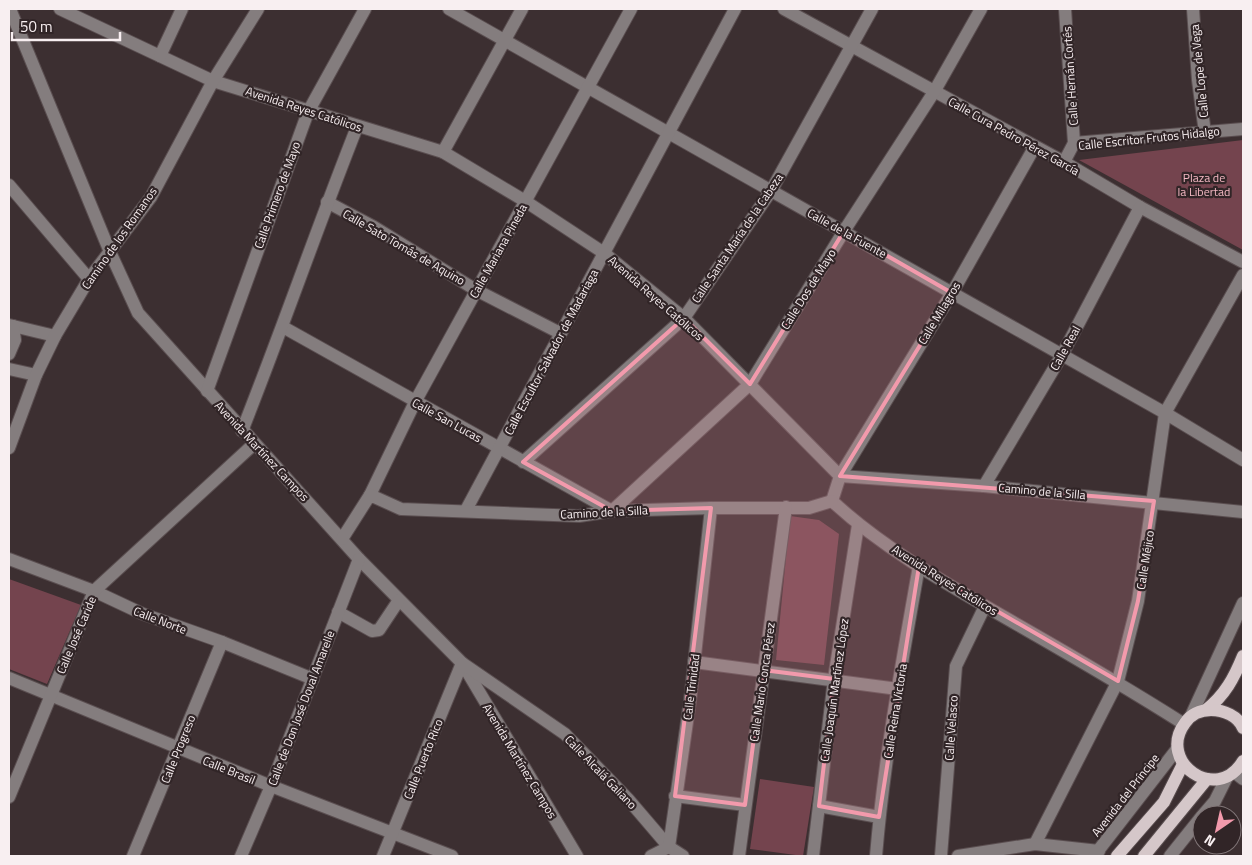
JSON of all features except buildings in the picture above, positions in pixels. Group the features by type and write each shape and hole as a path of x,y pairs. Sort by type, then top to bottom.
{"main road":[{"path":"1243,656 1236,674 1221,698 1206,710 1188,720 1179,732 1178,750 1183,764 1193,774 1207,779 1234,776 1243,761"},
{"path":"1206,710 1219,710 1232,715 1243,724"},
{"path":"1117,856 1164,802 1183,764"},
{"path":"1144,856 1207,779"}],"street":[{"name":"Avenida Martínez Campos","path":"10,9 110,252 138,313 359,559 462,663 578,856"},
{"name":"Avenida Reyes Católicos","path":"60,9 89,14 160,56 213,81 308,112 443,152 525,201 604,253 684,318 840,476"},
{"path":"160,56 182,9"},
{"name":"Camino de los Romanos","path":"9,448 36,375 55,336 89,279 151,197 213,81 258,9"},
{"name":"Calle Primero de Mayo","path":"207,391 308,112 366,9"},
{"name":"Calle de la Fuente","path":"449,9 1165,413 1243,460"},
{"path":"443,152 522,9"},
{"name":"Calle Mariana Pineda","path":"370,495 415,402 630,9"},
{"name":"Calle Escultor Salvador de Madariaga","path":"466,510 735,9"},
{"name":"Calle Cura Pedro Pérez García","path":"784,9 1034,148 1064,162 1140,207 1243,262"},
{"name":"Calle Santa María de la Cabeza","path":"522,462 684,318 771,191 872,9"},
{"name":"Calle Dos de Mayo","path":"612,511 750,384 844,231 934,92 981,9"},
{"name":"Calle Hernán Cortés","path":"1065,9 1074,144"},
{"name":"Calle Lope de Vega","path":"1193,9 1198,80 1205,133"},
{"path":"242,431 283,327 327,202 357,127"},
{"name":"Calle Escritor Frutos Hidalgo","path":"1064,162 1074,144 1243,129"},
{"name":"Calle Milagros","path":"840,476 952,293 1034,148"},
{"path":"9,185 89,279"},
{"name":"Calle Sato Tomás de Aquino","path":"327,202 374,227 476,290 560,333"},
{"name":"Calle Real","path":"984,486 1062,355 1140,207"},
{"name":"Calle Méjico","path":"1035,844 1118,681 1138,600 1154,501 1165,413 1243,275"},
{"path":"11,325 55,336"},
{"path":"9,354 16,340 11,325"},
{"name":"Calle San Lucas","path":"283,327 612,511"},
{"path":"9,369 36,375"},
{"name":"Calle José Caride","path":"9,798 94,591 254,444"},
{"path":"832,501 840,476"},
{"name":"Camino de la Silla","path":"840,476 1154,501 1243,512"},
{"path":"342,539 370,495"},
{"name":"Camino de la Silla","path":"370,495 401,508 579,516 612,511 809,508 832,501"},
{"name":"Avenida Reyes Católicos","path":"832,501 858,525 919,566 985,606 1188,720"},
{"name":"Calle Mario Conca Pérez","path":"739,856 786,507"},
{"name":"Calle Trinidad","path":"669,847 694,662 711,508"},
{"name":"Calle Joaquín Martínez López","path":"813,856 834,679 858,525"},
{"name":"Calle Norte","path":"9,559 94,591 143,614 222,642 313,679"},
{"name":"Calle de Don José Doval Amarelle","path":"240,856 271,786 359,559"},
{"name":"Calle Reina Victoria","path":"876,856 879,816 919,566"},
{"path":"338,612 372,631 378,630 399,600"},
{"path":"1188,720 1243,603"},
{"name":"Calle Velasco","path":"941,856 956,666 985,606"},
{"name":"Calle Progreso","path":"133,856 222,642"},
{"path":"694,662 834,679 898,689"},
{"name":"Calle Puerto Rico","path":"383,856 462,663"},
{"name":"Calle Alcalá Galiano","path":"462,663 565,734 628,799 669,847 683,856"},
{"name":"Calle Brasil","path":"9,678 178,749 452,856"},
{"name":"Avenida del Príncipe","path":"1096,854 1178,750"},
{"path":"1212,805 1234,776"},
{"path":"675,796 745,805"},
{"path":"819,806 879,816"},
{"path":"1170,856 1192,829"},
{"path":"958,856 1035,844 1096,854"},
{"path":"652,856 669,847"}],"highlighted area":[{"path":"844,231 952,293 840,476 1154,501 1138,601 1118,681 919,566 879,817 819,806 834,679 763,670 745,805 675,796 711,508 612,511 523,462 684,318 750,384"}],"green space":[{"name":"Plaza de la Libertad","path":"1243,140 1243,250 1079,160"},
{"path":"790,516 819,520 839,534 824,665 776,660"},
{"path":"9,579 81,605 47,684 9,669"},
{"path":"760,779 814,787 803,856 750,849"}]}
